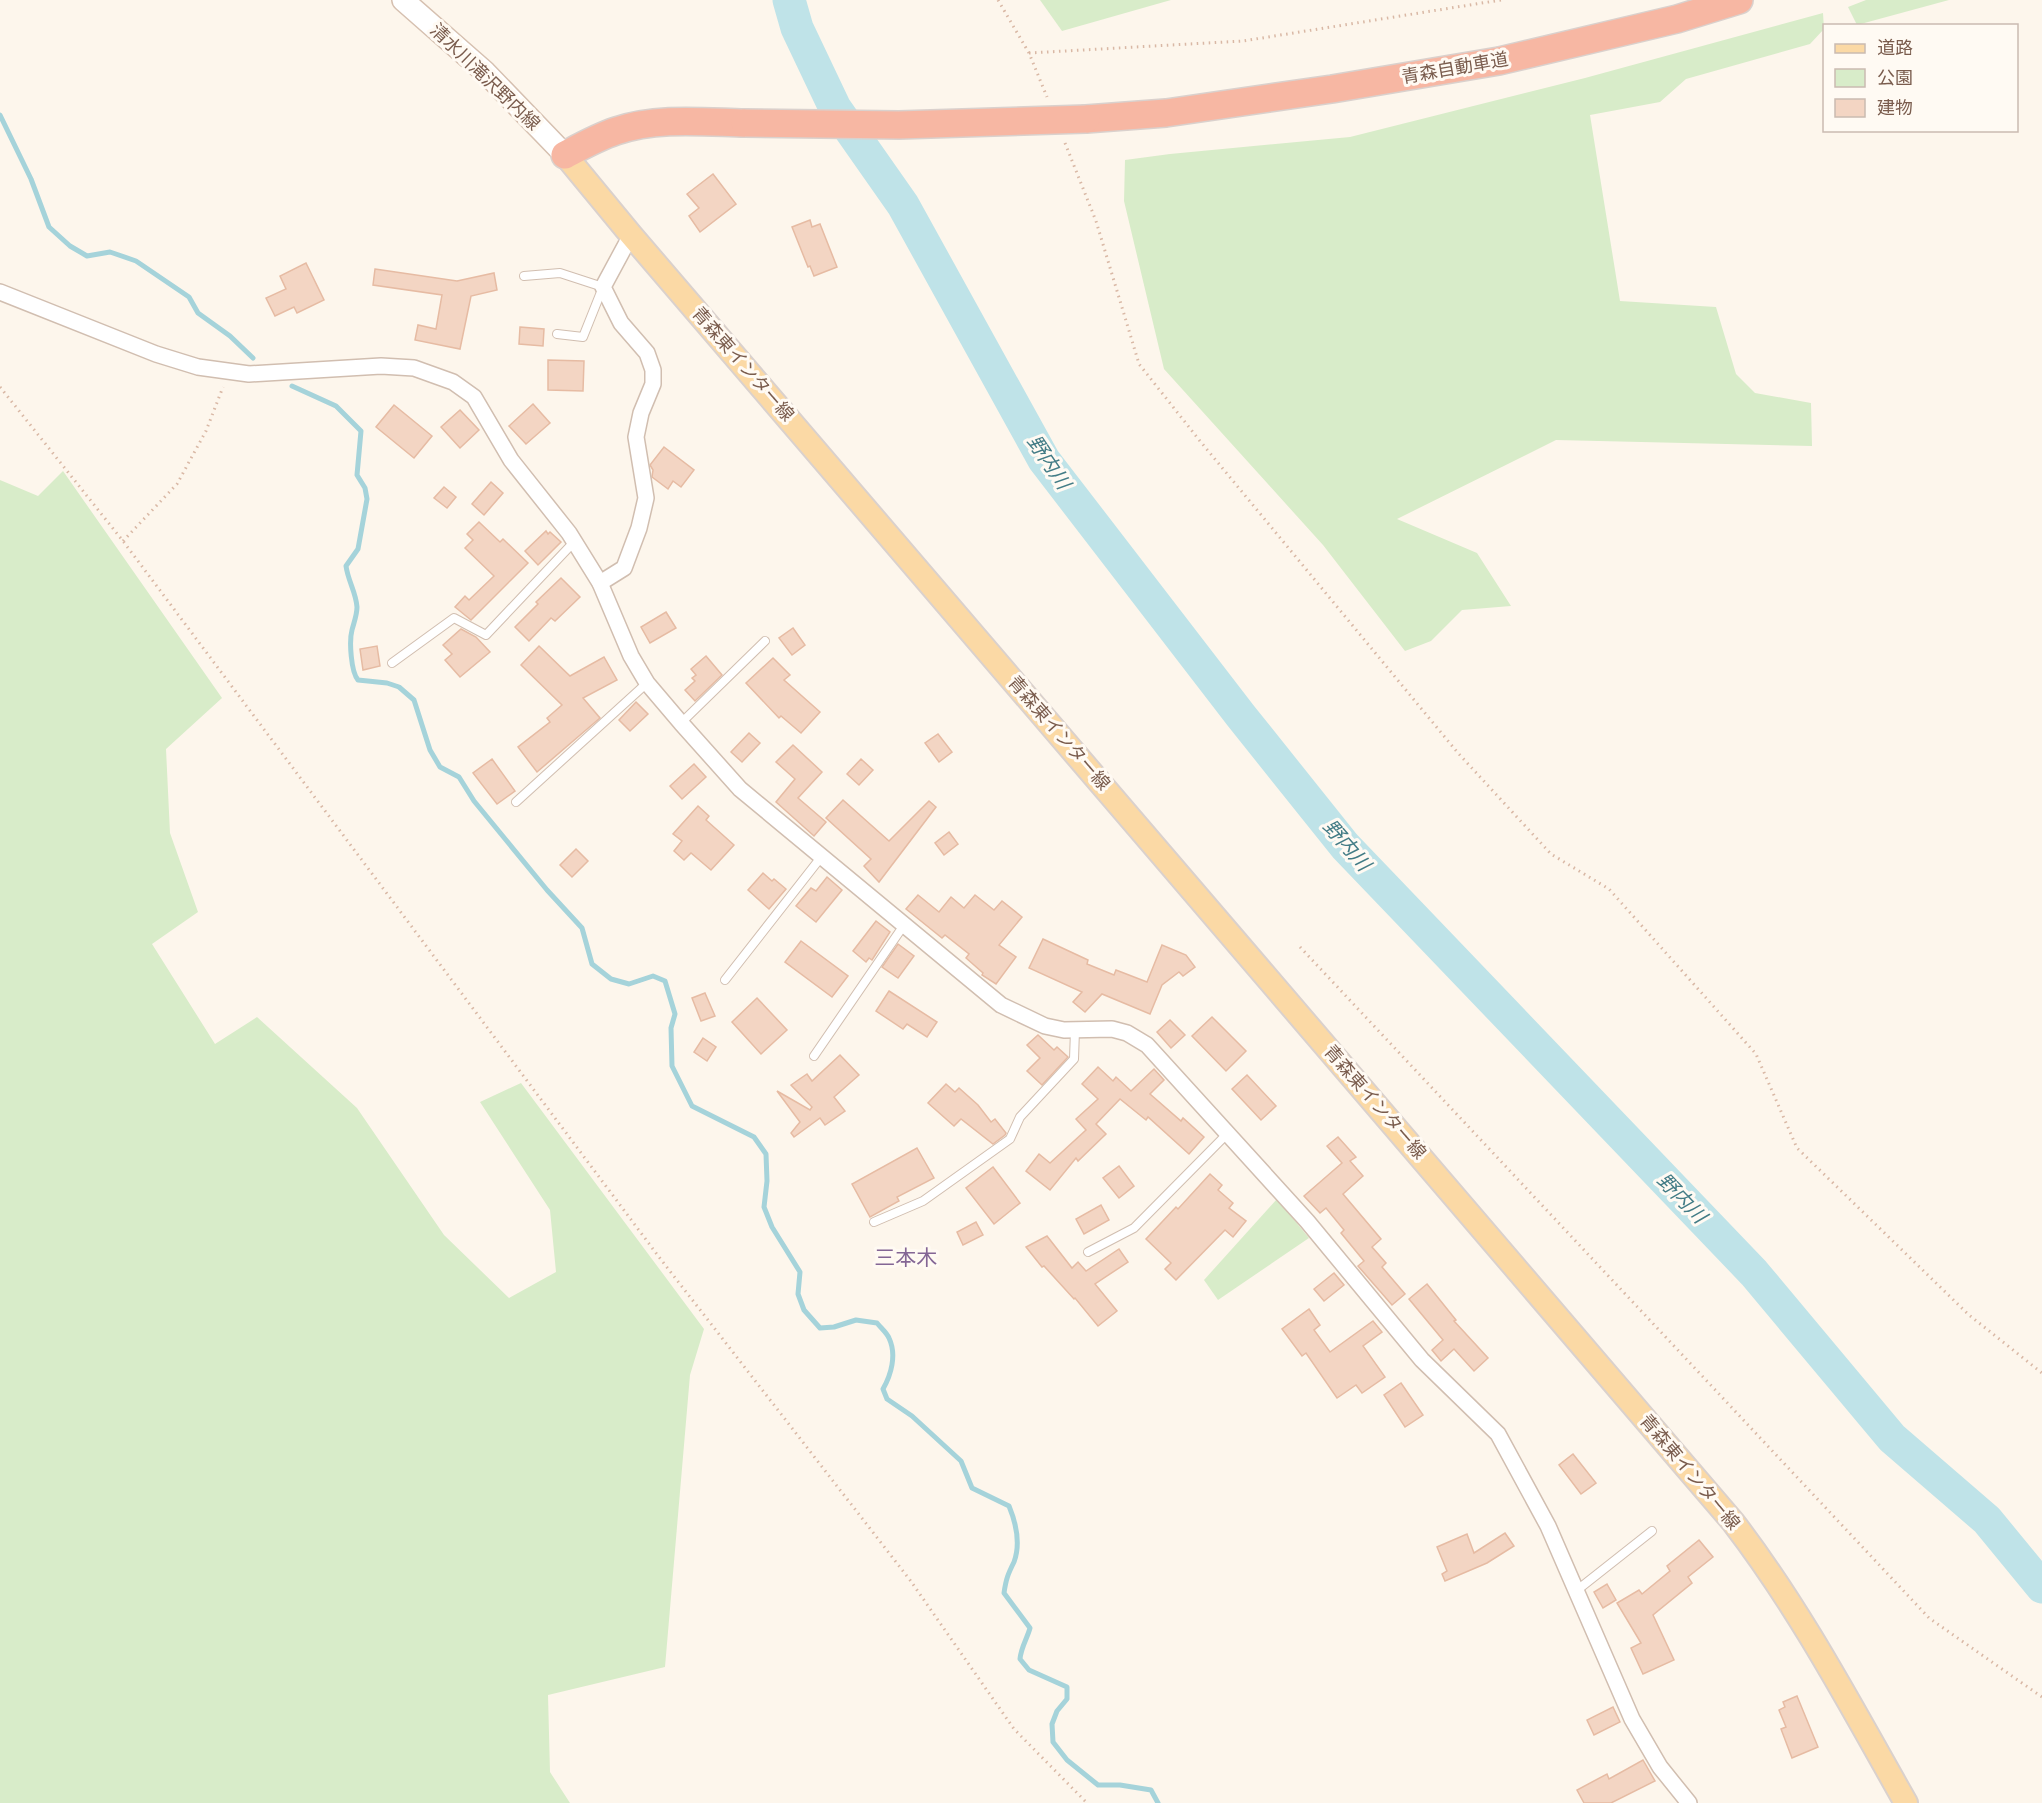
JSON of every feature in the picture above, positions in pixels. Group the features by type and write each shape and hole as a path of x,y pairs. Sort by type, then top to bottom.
{"highway":[{"name":"青森自動車道","path":"566,155 604,135 632,126 670,122 899,125 1086,119 1166,113 1332,89 1499,61 1677,19 1739,0"}],"main road":[{"name":"清水川滝沢野内線","path":"403,0 485,72 566,155"},
{"name":"青森東インター線","path":"566,155 1733,1522 1762,1560 1844,1693 1906,1803"}],"street":[{"path":"600,583 624,568 639,528 646,498 636,437 641,413 653,384 653,370 647,353 621,323 603,287 632,235"},
{"path":"0,292 156,354 198,367 249,374 381,366 414,368 453,382 474,396 511,460 574,542 600,583 631,656 647,683 740,789 1001,1005 1045,1026 1064,1030 1112,1029 1127,1033 1147,1045 1307,1221 1422,1360 1498,1434 1548,1526 1632,1719 1660,1767 1689,1803"}],"lane":[{"path":"524,276 560,273 603,287 583,337 557,334"},
{"path":"392,663 454,618 486,635 574,542"},
{"path":"681,723 765,641"},
{"path":"516,802 647,683"},
{"path":"725,980 822,856"},
{"path":"814,1056 904,925"},
{"path":"874,1222 923,1201 1010,1139 1020,1117 1074,1059 1076,1030"},
{"path":"1088,1252 1134,1228 1227,1134"},
{"path":"1576,1591 1652,1531"}],"path":[{"path":"998,0 1029,53 1050,105"},
{"path":"1029,53 1243,41 1501,0"},
{"path":"1063,137 1096,221 1139,364 1200,441 1458,753 1551,854 1609,889 1756,1054 1797,1148 1970,1314 2042,1372"},
{"path":"123,541 177,484 206,431 229,371"},
{"path":"0,387 123,541 659,1257 910,1580 1014,1729 1087,1803"},
{"path":"1300,947 1929,1618 2042,1698"}],"green space":[{"path":"1040,0 1171,0 1062,31"},
{"path":"1866,0 1949,0 1861,24 1856,24 1848,7"},
{"path":"1823,13 1823,30 1810,44 1686,79 1660,102 1590,115 1620,301 1716,307 1736,374 1755,393 1811,403 1812,446 1556,440 1397,519 1477,553 1511,606 1462,610 1431,641 1405,651 1323,545 1164,369 1124,201 1125,160 1350,137 1585,78"},
{"path":"63,471 222,698 166,749 170,833 198,912 152,944 215,1044 257,1017 357,1108 444,1235 509,1298 556,1272 550,1210 480,1102 521,1083 704,1329 690,1375 665,1667 548,1695 550,1772 570,1803 0,1803 0,480 38,496"},
{"path":"1277,1199 1309,1238 1218,1300 1204,1280"}],"building":[{"path":"713,174 736,204 700,232 689,216 699,208 687,194"},
{"path":"810,220 812,227 820,224 837,267 814,276 792,227"},
{"path":"306,263 324,300 297,313 294,307 275,316 266,298 286,289 280,276"},
{"path":"375,269 457,281 494,273 497,290 471,296 460,349 415,340 418,325 436,329 442,295 373,285"},
{"path":"520,327 544,329 543,346 519,344"},
{"path":"548,360 584,361 583,391 548,390"},
{"path":"533,404 550,423 526,444 509,426"},
{"path":"394,405 432,436 414,458 376,427"},
{"path":"460,410 479,430 460,448 441,427"},
{"path":"664,447 694,470 681,487 673,481 668,489 652,477 653,470 650,465"},
{"path":"491,482 503,493 484,515 472,504"},
{"path":"444,487 456,497 447,508 434,498"},
{"path":"479,522 500,542 503,539 528,563 471,620 455,607 465,596 469,600 494,576 465,548 473,540 467,534"},
{"path":"546,531 561,542 538,565 525,551"},
{"path":"561,578 580,597 555,621 551,618 529,641 515,627 538,604 536,602"},
{"path":"666,612 676,628 650,643 641,627"},
{"path":"793,628 805,645 792,655 779,638"},
{"path":"461,629 476,637 490,652 460,677 445,660 452,654 443,645"},
{"path":"377,646 380,666 363,670 360,649"},
{"path":"539,646 570,676 604,657 617,680 583,698 600,718 537,772 518,747 550,722 547,718 562,705 521,665"},
{"path":"706,656 722,675 695,701 685,690 695,681 692,678 696,675 691,669"},
{"path":"773,658 790,675 784,680 820,712 801,733 781,716 779,718 746,683"},
{"path":"636,702 648,714 630,731 619,720"},
{"path":"749,733 760,743 742,762 731,752"},
{"path":"938,734 952,752 939,762 925,743"},
{"path":"793,745 822,772 798,798 826,822 814,836 776,802 795,779 776,762"},
{"path":"492,759 515,791 497,804 473,773"},
{"path":"861,759 873,770 859,785 847,774"},
{"path":"694,764 706,777 682,799 670,786"},
{"path":"843,800 889,841 929,801 936,807 879,882 864,866 871,859 826,818"},
{"path":"698,806 709,816 706,820 734,845 711,870 691,853 684,860 674,851 682,841 673,834"},
{"path":"949,832 958,844 944,855 935,843"},
{"path":"576,849 588,861 572,877 560,865"},
{"path":"763,873 786,889 769,909 748,890"},
{"path":"827,877 842,890 816,922 796,906 811,888 816,891"},
{"path":"918,895 939,912 951,897 964,908 975,895 994,910 1002,901 1022,917 999,945 1016,957 996,984 982,975 983,973 966,958 969,954 945,935 942,938 906,909"},
{"path":"876,921 890,932 872,960 869,958 866,962 853,951"},
{"path":"1043,939 1088,960 1087,964 1114,975 1116,970 1147,982 1162,945 1186,955 1195,967 1183,976 1179,972 1162,985 1150,1014 1102,994 1085,1012 1073,1002 1082,992 1029,968"},
{"path":"801,941 848,976 832,997 785,962"},
{"path":"898,944 914,956 898,978 882,967"},
{"path":"889,991 937,1022 927,1037 907,1024 903,1029 876,1011"},
{"path":"705,993 715,1016 701,1021 692,998"},
{"path":"757,998 787,1030 761,1054 732,1022"},
{"path":"1212,1017 1246,1051 1226,1071 1192,1036"},
{"path":"1170,1020 1185,1035 1171,1048 1157,1032"},
{"path":"1038,1035 1054,1050 1057,1047 1068,1057 1042,1085 1027,1071 1040,1058 1027,1045"},
{"path":"703,1038 716,1047 707,1061 694,1052"},
{"path":"840,1055 859,1075 834,1097 845,1111 825,1125 820,1118 794,1137 791,1133 800,1122 777,1091 810,1110 812,1107 791,1085 807,1074 812,1081"},
{"path":"1098,1067 1113,1081 1116,1077 1131,1091 1154,1069 1164,1080 1150,1094 1181,1121 1183,1118 1204,1137 1189,1154 1148,1117 1146,1120 1120,1099 1096,1124 1106,1134 1078,1161 1076,1158 1050,1190 1026,1171 1039,1154 1050,1163 1086,1130 1076,1119 1098,1099 1082,1084"},
{"path":"1247,1075 1276,1106 1261,1120 1232,1089"},
{"path":"946,1084 955,1092 959,1088 978,1105 991,1122 995,1119 1006,1133 1005,1135 993,1144 961,1119 954,1126 928,1103"},
{"path":"1338,1137 1356,1157 1350,1161 1363,1176 1343,1194 1381,1239 1372,1247 1386,1263 1382,1267 1405,1294 1392,1305 1358,1266 1364,1261 1341,1233 1344,1230 1326,1208 1320,1213 1304,1196 1342,1163 1327,1146"},
{"path":"917,1148 934,1178 897,1197 899,1201 870,1217 852,1184"},
{"path":"1119,1166 1134,1186 1119,1198 1103,1178"},
{"path":"993,1167 1020,1203 994,1224 966,1188"},
{"path":"1210,1174 1222,1185 1218,1190 1233,1203 1229,1208 1246,1221 1233,1237 1225,1230 1176,1280 1165,1269 1171,1263 1146,1239"},
{"path":"1101,1205 1109,1220 1084,1234 1076,1219"},
{"path":"976,1222 983,1235 963,1245 957,1232"},
{"path":"1047,1236 1072,1268 1078,1262 1086,1271 1119,1249 1128,1262 1095,1284 1117,1311 1098,1326 1075,1298 1044,1266 1042,1267 1026,1247"},
{"path":"1334,1273 1344,1285 1324,1301 1314,1289"},
{"path":"1427,1284 1456,1320 1454,1321 1488,1358 1474,1371 1454,1349 1441,1361 1432,1350 1443,1340 1409,1299"},
{"path":"1309,1309 1320,1325 1314,1330 1330,1352 1373,1321 1382,1332 1363,1346 1385,1377 1362,1393 1356,1385 1337,1398 1306,1353 1302,1356 1282,1329"},
{"path":"1401,1383 1423,1415 1405,1427 1384,1395"},
{"path":"1573,1454 1596,1483 1581,1494 1559,1465"},
{"path":"1505,1533 1514,1546 1487,1563 1445,1581 1442,1574 1447,1571 1437,1547 1467,1534 1474,1553"},
{"path":"1699,1540 1713,1557 1688,1577 1692,1583 1653,1615 1674,1660 1643,1674 1631,1648 1641,1643 1617,1603 1639,1590 1642,1594 1670,1571 1667,1566"},
{"path":"1607,1584 1616,1600 1603,1608 1594,1592"},
{"path":"1797,1696 1818,1747 1792,1758 1781,1729 1786,1727 1779,1710 1785,1707 1783,1702"},
{"path":"1613,1707 1620,1722 1594,1735 1587,1720"},
{"path":"1643,1760 1655,1781 1611,1803 1584,1803 1577,1790 1607,1774 1609,1779"}],"waterway":[{"name":"野内川","path":"789,0 797,28 835,108 903,205 1044,460 1241,716 1345,846 1754,1273 1892,1438 1987,1520 2042,1587"},
{"path":"0,115 31,179 49,227 70,246 87,256 110,252 136,261 189,297 198,313 230,336 253,358"},
{"path":"292,386 336,406 361,431 357,475 365,488 367,499 358,549 346,566 357,607 351,635 351,649 352,664 358,680 387,683 399,687 414,700 430,750 440,767 459,777 474,801 547,890 582,928 592,964 611,979 629,984 653,976 665,981 675,1014 671,1028 672,1066 692,1106 754,1137 766,1154 767,1181 764,1207 772,1227 800,1272 798,1294 804,1310 820,1328 834,1327 856,1320 877,1323 888,1336 893,1351 891,1371 883,1389 887,1399 912,1416 961,1461 972,1488 1009,1506 1016,1526 1017,1548 1004,1593 1030,1628 1020,1659 1029,1670 1067,1687 1067,1699 1057,1711 1052,1724 1053,1742 1067,1760 1098,1785 1120,1785 1151,1790 1158,1803"}],"district":[{"name":"三本木","path":"906,1258"}]}
